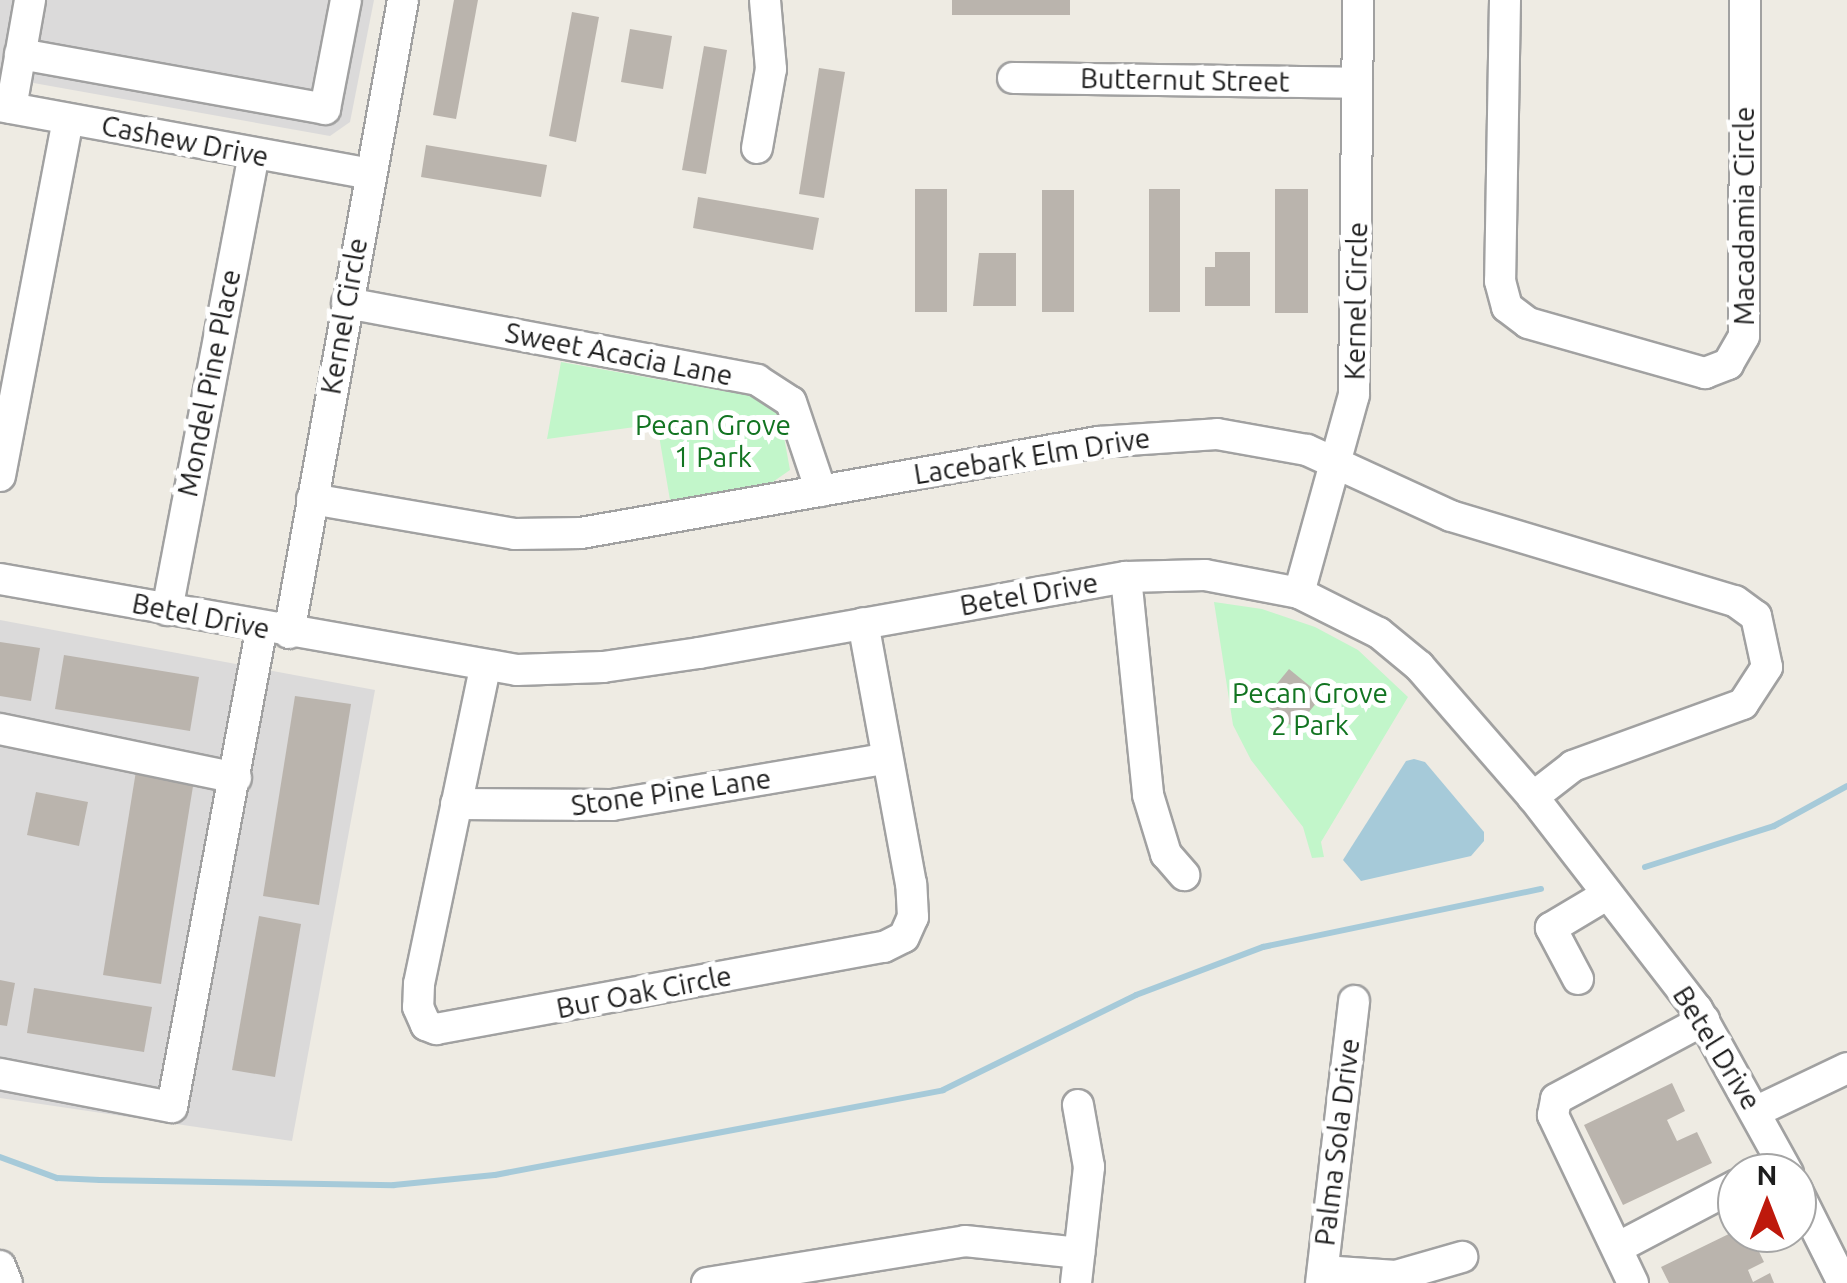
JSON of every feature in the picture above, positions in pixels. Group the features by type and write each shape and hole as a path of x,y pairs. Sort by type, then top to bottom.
{"street":[{"path":"5,107 30,0"},
{"path":"20,54 325,109 346,0"},
{"name":"Kernel Circle","path":"0,1074 172,1107 236,778 312,499 403,0"},
{"name":"Kernel Circle","path":"1299,593 1340,464 1358,347 1358,0"},
{"name":"Macadamia Circle","path":"1505,0 1500,281 1506,307 1528,323 1705,373 1728,364 1744,336 1745,0"},
{"path":"756,1 771,68 757,148"},
{"name":"Butternut Street","path":"1013,78 1357,82"},
{"name":"Cashew Drive","path":"5,107 254,156 370,174"},
{"path":"0,476 68,119"},
{"name":"Mondel Pine Place","path":"167,610 254,156"},
{"name":"Sweet Acacia Lane","path":"348,303 757,380 791,402 821,491"},
{"name":"Lacebark Elm Drive","path":"312,499 515,534 612,528 1162,435 1283,444 1340,464 1451,516 1735,601 1756,616 1768,667 1743,704 1573,766 1533,797"},
{"name":"Betel Drive","path":"0,579 485,668 603,667 1126,577 1206,575 1299,593 1379,633 1419,666 1533,797 1704,1020 1757,1111 1771,1153"},
{"path":"1126,577 1148,795 1166,854 1184,875"},
{"name":"Bur Oak Circle","path":"485,668 418,984 418,1007 426,1025 436,1029 884,947 904,936 913,917 912,884 885,759 863,623"},
{"path":"0,728 236,778"},
{"name":"Stone Pine Lane","path":"456,804 612,805 885,759"},
{"path":"1578,978 1552,928 1608,894"},
{"name":"Palma Sola Drive","path":"1322,1277 1354,1001"},
{"path":"1634,1283 1553,1115 1556,1099 1704,1020"},
{"path":"1757,1111 1847,1068"},
{"path":"707,1283 965,1241 1078,1268 1090,1167 1078,1105"},
{"path":"1617,1248 1717,1196"},
{"path":"1817,1231 1843,1283"},
{"path":"1322,1277 1396,1276 1462,1257"},
{"path":"0,1266 6,1283"}],"shaded area":[{"path":"0,0 374,0 350,122 330,136 0,77"},
{"path":"0,620 375,690 292,1141 0,1098"}],"green space":[{"name":"Pecan Grove 1 Park","path":"561,362 763,398 780,415 790,470 767,486 670,500 657,424 547,439"},
{"name":"Pecan Grove 2 Park","path":"1214,602 1262,609 1315,627 1358,650 1408,697 1321,842 1324,857 1312,858 1303,827 1251,760 1233,725"}],"water":[{"path":"1406,761 1425,762 1484,832 1484,841 1471,856 1361,881 1343,860"}],"building":[{"path":"454,0 478,0 456,119 433,115"},
{"path":"952,0 1070,0 1070,15 952,15"},
{"path":"572,12 599,17 576,142 549,136"},
{"path":"630,29 672,36 663,89 621,82"},
{"path":"704,46 727,50 706,174 682,170"},
{"path":"819,68 845,72 824,198 799,194"},
{"path":"426,145 547,165 541,197 421,177"},
{"path":"915,189 947,189 947,312 915,312"},
{"path":"1149,189 1180,189 1180,312 1149,312"},
{"path":"1275,189 1308,189 1308,313 1275,313"},
{"path":"1042,190 1074,190 1074,312 1042,312"},
{"path":"698,197 819,218 813,250 693,228"},
{"path":"1215,252 1250,252 1250,306 1205,306 1205,267 1215,267"},
{"path":"979,253 1016,253 1016,306 973,306"},
{"path":"0,642 40,648 31,701 0,696"},
{"path":"64,655 199,677 190,731 55,709"},
{"path":"1289,669 1322,696 1295,729 1262,702"},
{"path":"295,696 351,704 319,905 263,896"},
{"path":"136,771 194,780 161,984 103,975"},
{"path":"36,792 88,802 79,846 27,835"},
{"path":"259,916 301,924 275,1077 232,1070"},
{"path":"0,980 15,983 7,1026 0,1025"},
{"path":"34,988 152,1007 144,1052 27,1033"},
{"path":"1672,1083 1685,1111 1667,1120 1677,1141 1697,1132 1712,1163 1623,1205 1584,1125"},
{"path":"1717,1240 1717,1253 1760,1253 1764,1262 1748,1270 1753,1282 1770,1273 1774,1283 1669,1283 1661,1267"}],"waterway":[{"path":"1645,867 1774,826 1847,786"},
{"path":"0,1157 57,1178 100,1180 394,1185 495,1175 943,1090 1136,995 1263,947 1541,889"}]}
